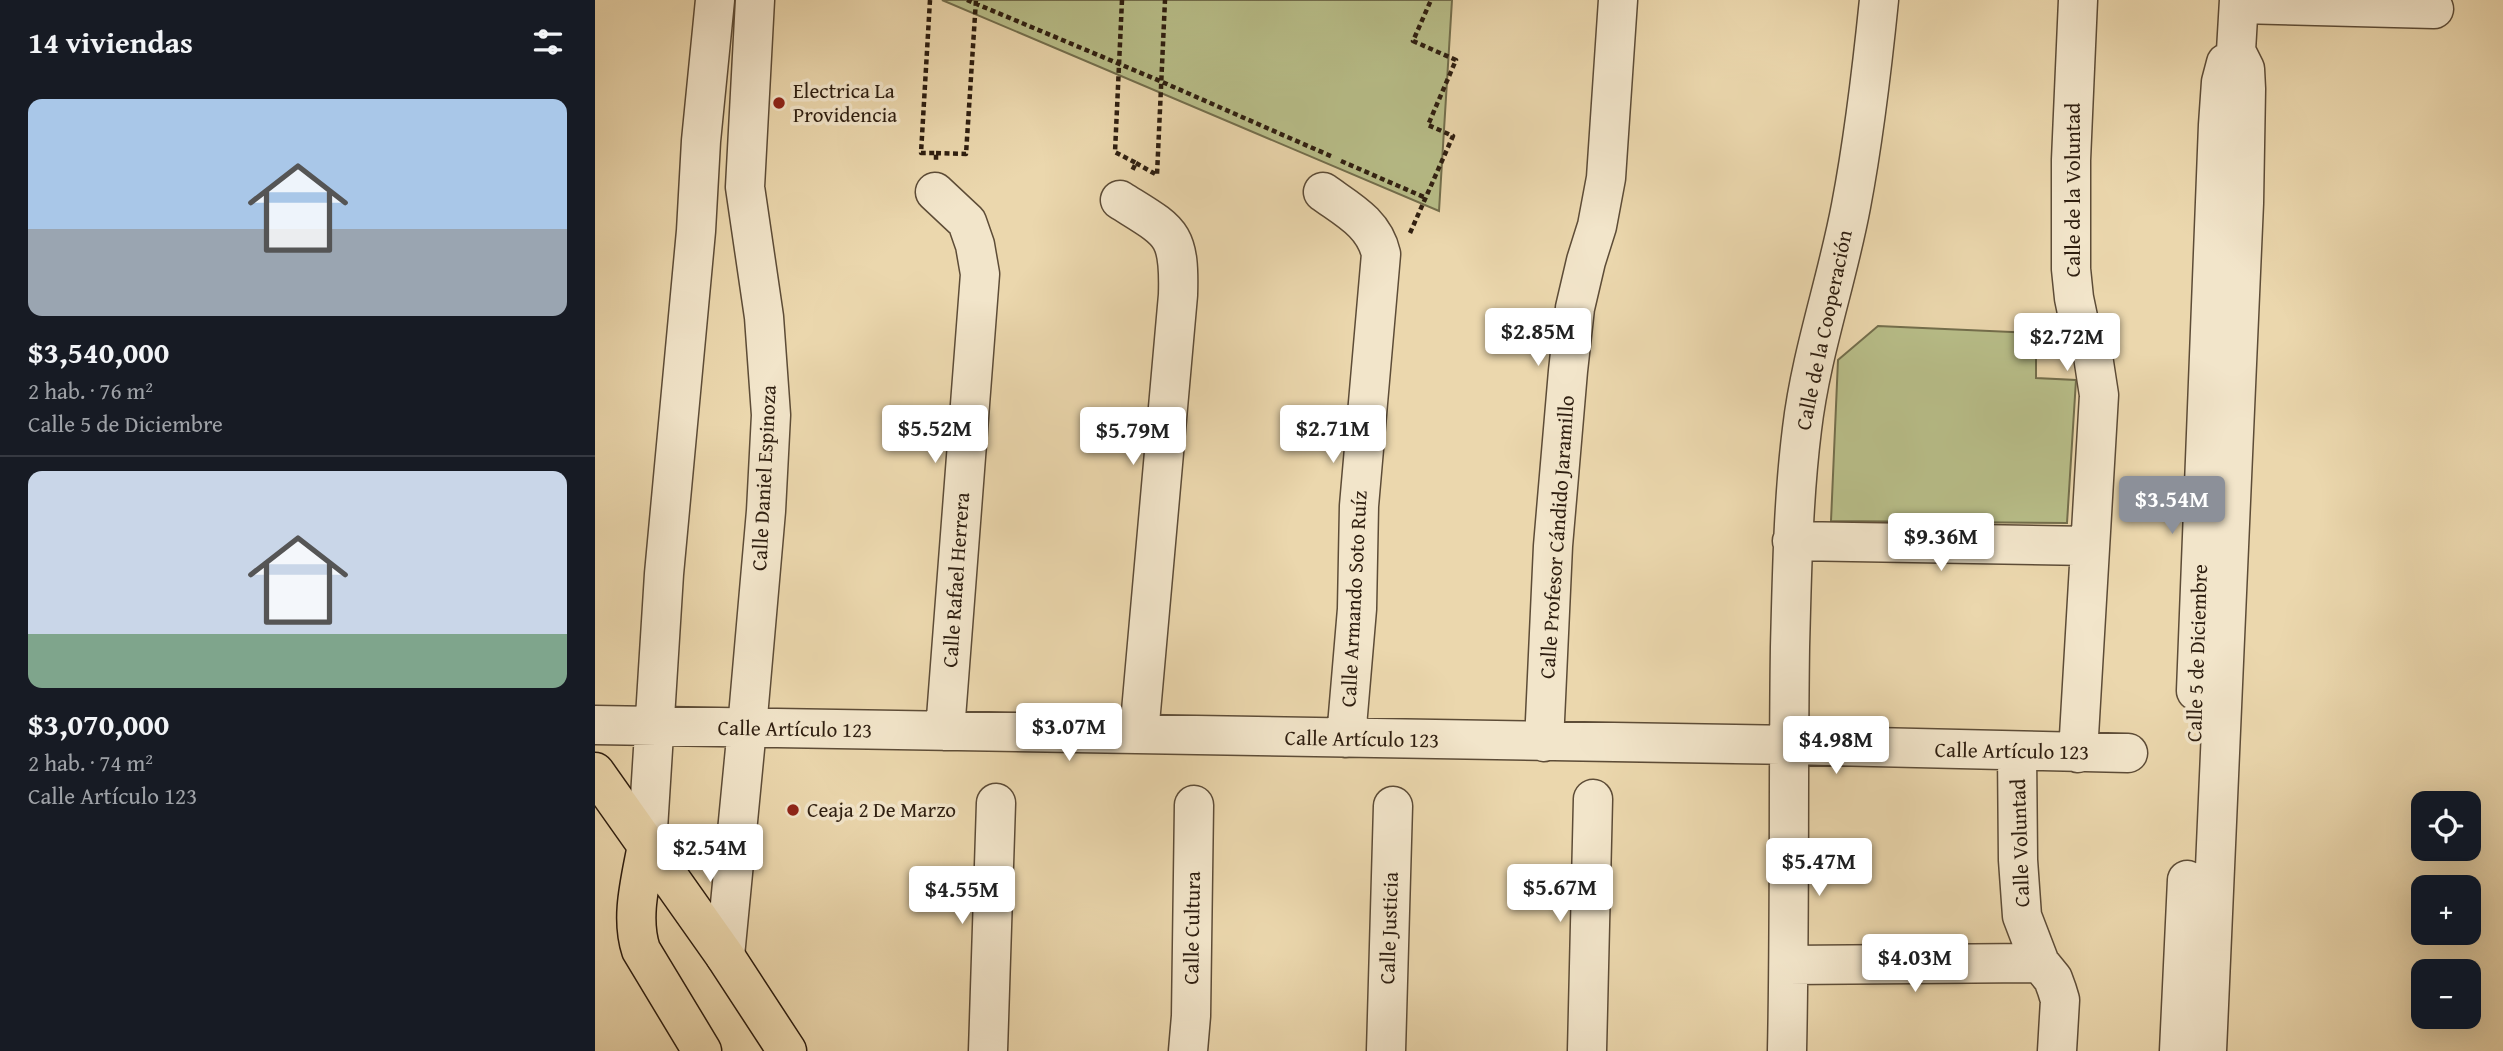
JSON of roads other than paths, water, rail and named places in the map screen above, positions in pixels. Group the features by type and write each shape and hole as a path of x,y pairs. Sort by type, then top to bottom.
{"main road":[{"path":"596,774 725,956 787,1051"},
{"path":"647,845 638,900 637,939 702,1051"}],"street":[{"path":"647,845 664,574 697,231 701,141 715,0"},
{"name":"Calle Daniel Espinoza","path":"725,956 766,511 771,415 764,317 745,187 755,0"},
{"name":"Calle Profesor Cándido Jaramillo","path":"1544,742 1553,546 1568,371 1575,308 1607,178 1618,0"},
{"name":"Calle de la Cooperación","path":"1787,1051 1788,745 1793,541 1802,428 1816,349 1838,268 1851,204 1871,79 1878,0"},
{"name":"Calle de la Voluntad","path":"2078,0 2071,159 2071,269 2079,322 2094,356 2099,395 2078,753"},
{"path":"2239,2 2434,9"},
{"name":"Calle 5 de Diciembre","path":"2207,1051 2244,203 2245,69 2237,51 2239,2"},
{"name":"Calle 5 de Diciembre","path":"2179,1051 2219,103 2223,70 2228,59 2237,51"},
{"name":"Calle Rafael Herrera","path":"935,192 967,222 975,245 980,274 945,731"},
{"name":"Calle Armando Soto Ruíz","path":"1323,192 1355,214 1372,230 1381,254 1359,506 1357,609 1346,738"},
{"path":"1120,200 1160,225 1173,241 1179,260 1139,734"},
{"path":"1793,541 2090,546"},
{"name":"Calle Artículo 123","path":"595,725 1788,745 2128,754"},
{"name":"Calle Voluntad","path":"2017,752 2022,916 2040,963 2053,979 2060,1000 2057,1051"},
{"path":"1587,1051 1593,799"},
{"path":"988,1051 996,803"},
{"name":"Calle Cultura","path":"1188,1051 1191,1016 1194,805"},
{"name":"Calle Justicia","path":"1385,1051 1393,806"},
{"path":"1789,965 2040,963"}],"place":[{"name":"Electrica La Providencia","path":"779,103"},
{"name":"Ceaja 2 De Marzo","path":"793,810"}]}
